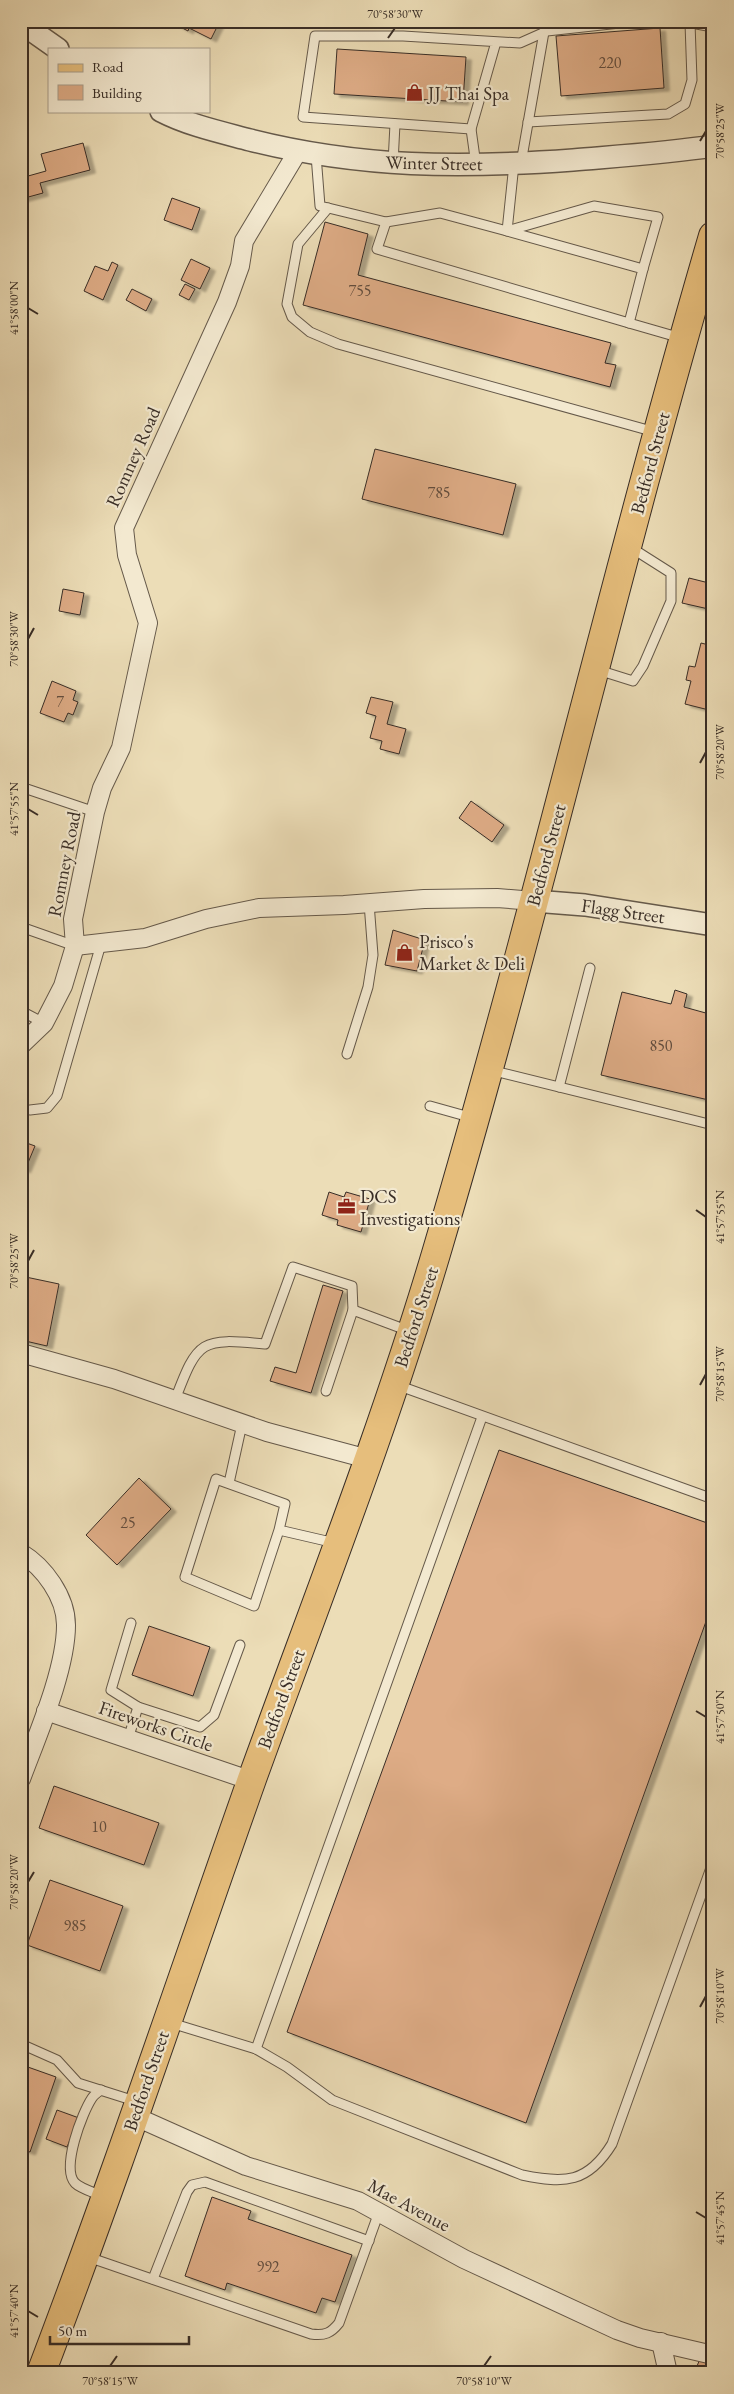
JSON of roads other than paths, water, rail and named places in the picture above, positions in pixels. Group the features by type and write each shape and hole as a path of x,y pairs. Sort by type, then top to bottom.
{"main road":[{"name":"Bedford Street","path":"41,2373 106,2198 412,1332 438,1248 488,1069 658,433 684,338 701,290 713,236"}],"street":[{"path":"21,23 57,48"},
{"name":"Winter Street","path":"163,112 212,130 307,153 393,164 517,164 651,154 713,146"},
{"name":"Romney Road","path":"21,1045 44,1023 63,986 75,946 73,919 95,812 102,788 120,748 148,623 127,555 124,528 227,302 240,266 244,241 307,153"},
{"path":"75,946 145,938 206,919 259,908 465,898 534,901"},
{"name":"Flagg Street","path":"534,901 585,905 713,925"},
{"path":"21,1353 114,1380 242,1424 368,1459"},
{"path":"21,1552 46,1575 59,1598 66,1623 64,1648 46,1711 21,1779"},
{"name":"Fireworks Circle","path":"46,1711 252,1781"},
{"name":"Mae Avenue","path":"136,2109 246,2166 358,2201 464,2259 617,2330 713,2355"},
{"path":"661,2342 668,2373"}],"lane":[{"path":"471,129 303,117 314,36 403,36 520,43 544,32 638,21"},
{"path":"680,21 713,27"},
{"path":"528,122 668,114 685,104 692,80 690,23"},
{"path":"507,231 517,164 528,122 544,32"},
{"path":"476,165 471,129 496,42"},
{"path":"393,164 395,124"},
{"path":"307,153 320,206 386,222 440,213 643,269"},
{"path":"507,231 594,206 658,217 629,323"},
{"path":"328,208 298,244 287,304 292,317 310,332 338,344 658,433"},
{"path":"386,222 377,249 684,338"},
{"path":"595,669 633,681 643,666 671,601 670,573 628,545"},
{"path":"21,787 95,812"},
{"path":"347,1054 368,987 373,955 369,903"},
{"path":"21,927 75,946"},
{"path":"30,1110 47,1108 57,1096 101,944"},
{"path":"559,1087 590,968"},
{"path":"21,1011 44,1023"},
{"path":"488,1069 713,1125"},
{"path":"430,1106 474,1118"},
{"path":"175,1400 187,1369 197,1352 211,1343 228,1341 265,1344 293,1267 352,1286 353,1310 326,1391"},
{"path":"353,1310 412,1332"},
{"path":"394,1384 713,1499"},
{"path":"256,2049 482,1417"},
{"path":"229,1483 242,1424"},
{"path":"216,1478 285,1504 279,1530 254,1606 184,1577 216,1478"},
{"path":"279,1530 337,1544"},
{"path":"131,1623 111,1690 138,1707 200,1727 214,1715 240,1645"},
{"path":"128,1739 138,1707"},
{"path":"167,2021 256,2049 287,2067 332,2100 522,2175 546,2180 573,2178 591,2171 603,2159 612,2144 713,1862"},
{"path":"21,2044 57,2060 78,2082 101,2090 136,2109"},
{"path":"101,2090 93,2096 85,2112 70,2157 69,2171 75,2183 106,2198"},
{"path":"153,2279 187,2192 199,2182 206,2182 369,2240"},
{"path":"84,2255 312,2334 322,2335 333,2331 340,2323 379,2212"}],"place":[{"name":"JJ Thai Spa","path":"414,93"},
{"name":"Prisco's Market & Deli","path":"405,952"},
{"name":"DCS Investigations","path":"346,1207"}]}
